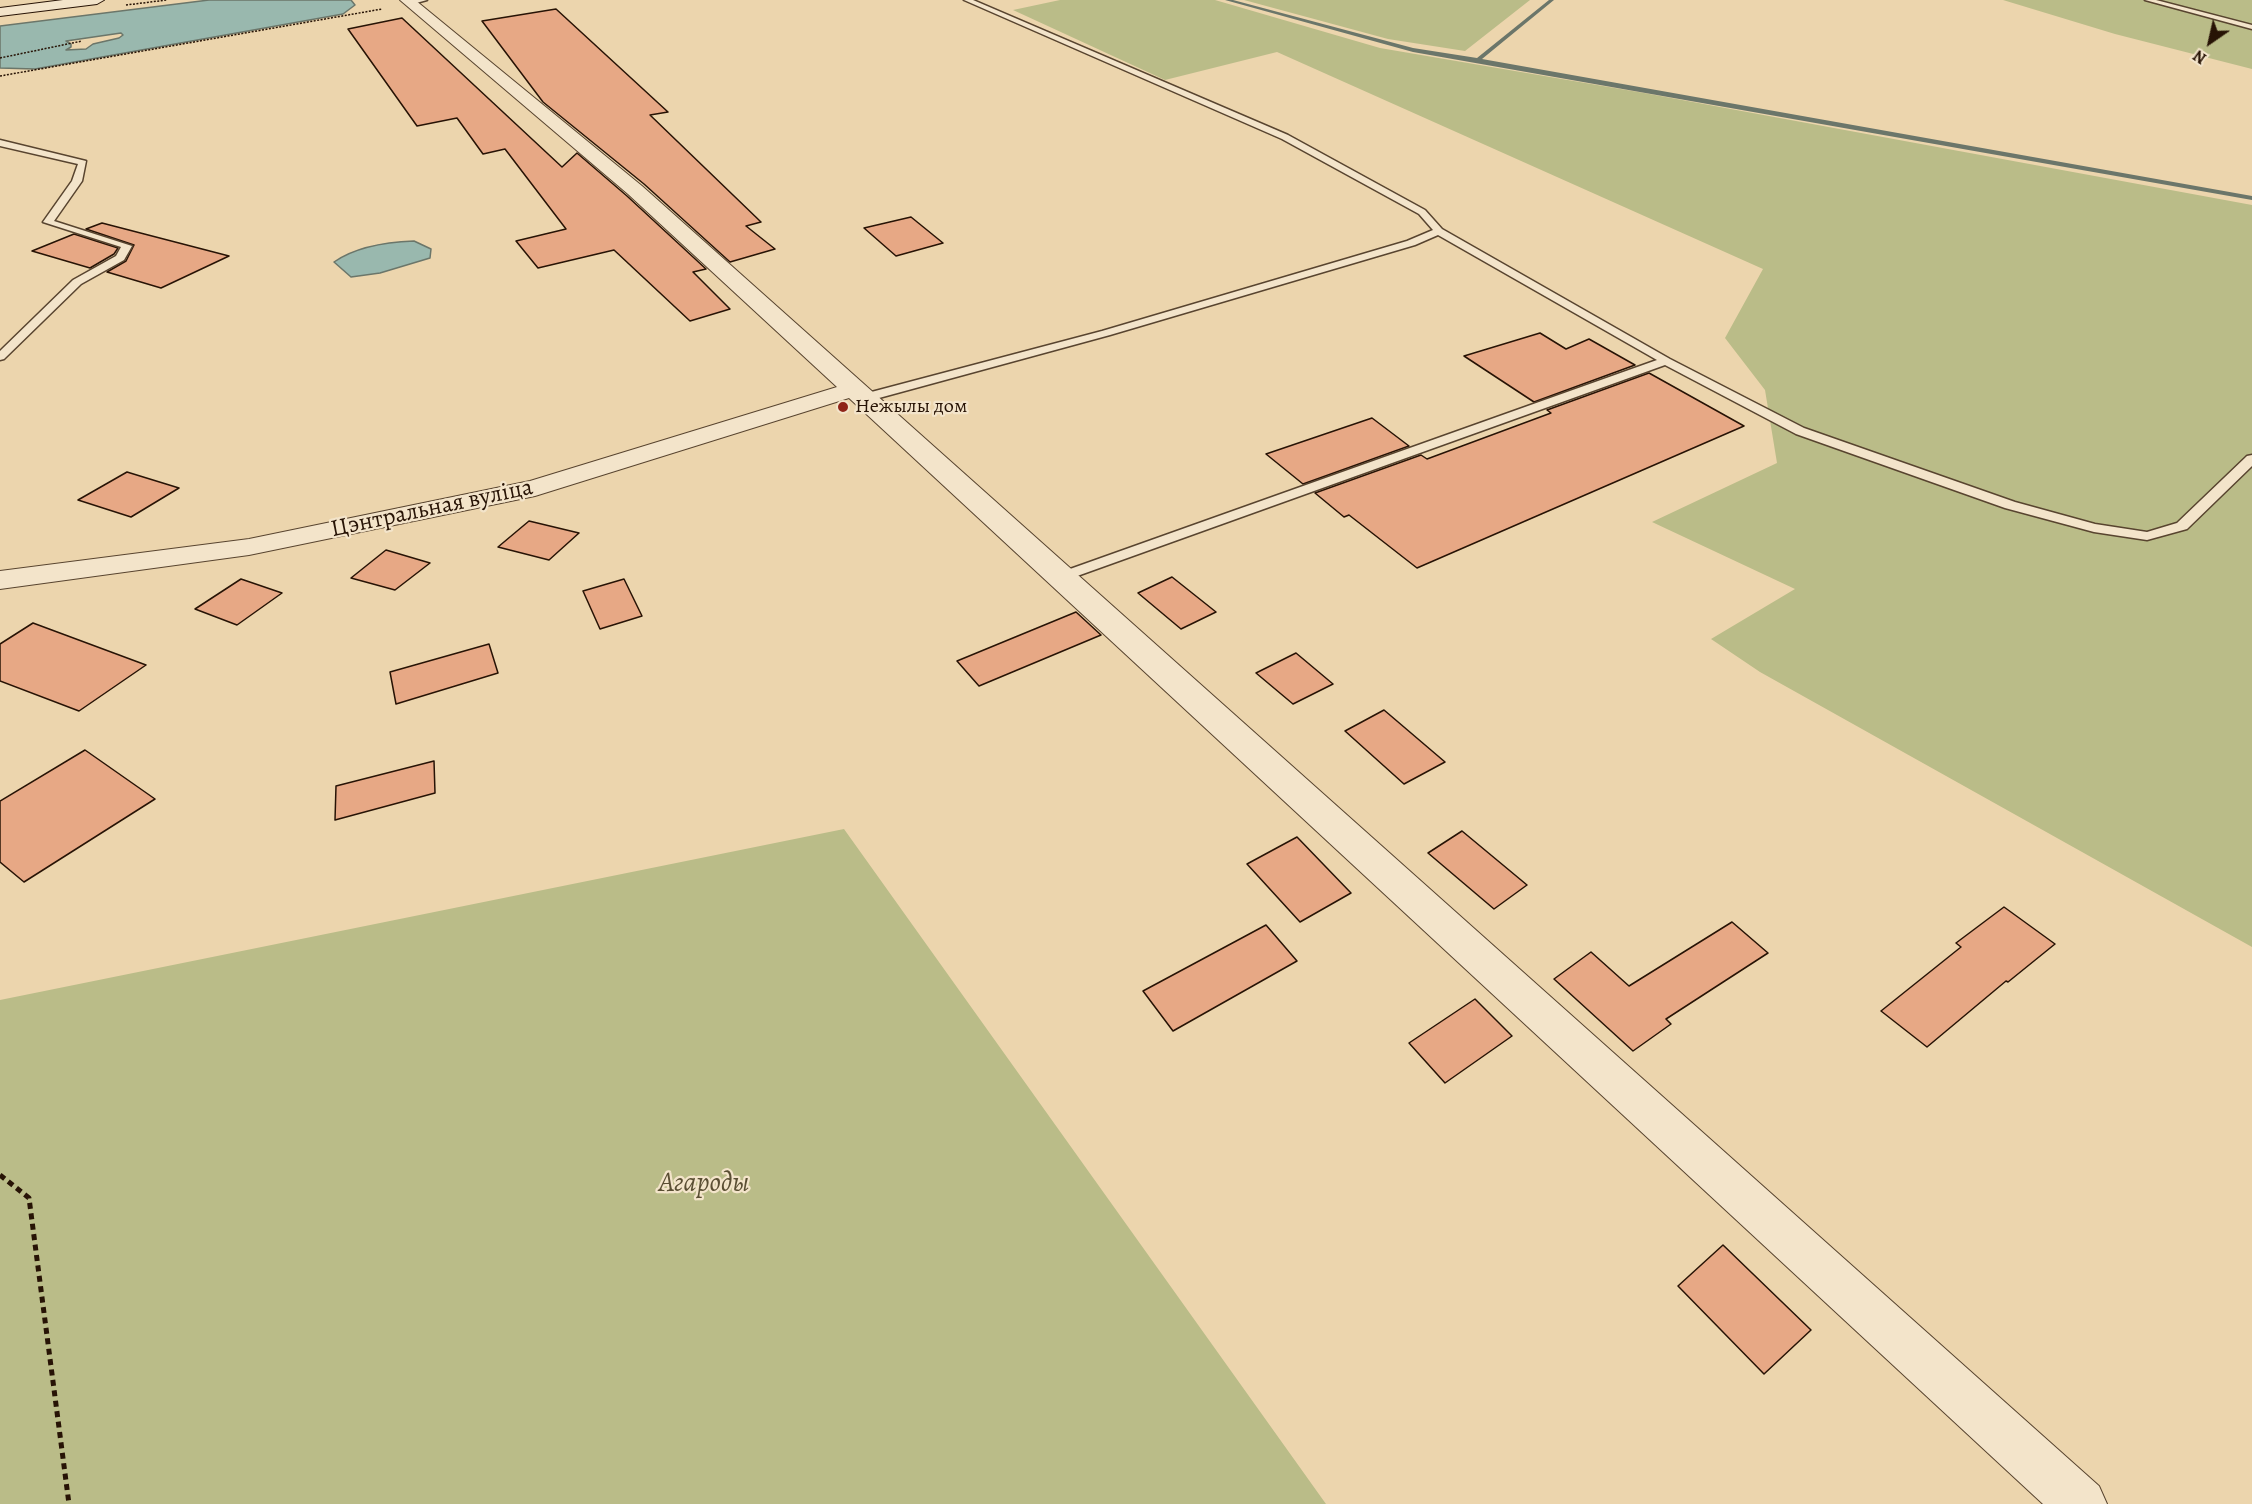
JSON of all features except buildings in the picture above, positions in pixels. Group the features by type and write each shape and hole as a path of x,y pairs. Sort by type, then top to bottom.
{"street":[{"path":"0,12 97,0"},
{"path":"405,3 635,189 2081,1504"},
{"name":"Цэнтральная вуліца","path":"0,580 249,547 534,488 859,393"}],"lane":[{"path":"967,0 1286,138 1422,212 1439,231 1666,361 1800,431 2010,505 2094,528 2147,536 2182,526 2252,459"},
{"path":"2148,0 2252,27"},
{"path":"0,143 83,163 77,182 48,222 127,246 120,258 77,282 0,357"},
{"path":"859,393 1106,333 1411,243 1439,231"},
{"path":"1061,577 1666,361"}],"path":[{"path":"0,76 405,3"},
{"path":"0,58 82,41"},
{"path":"0,1175 29,1198 69,1504"}],"green space":[{"path":"1060,0 1215,0 1380,48 1644,93 2252,205 2252,947 1760,672 1711,639 1795,589 1652,522 1777,463 1765,390 1725,338 1763,269 1277,52 1165,80 1013,10"},
{"path":"1244,0 1530,0 1465,51 1388,39"},
{"path":"2003,0 2252,0 2252,69 2115,34"},
{"name":"Агароды","path":"844,829 1326,1504 0,1504 0,1000"}],"water":[{"path":"209,0 351,0 355,5 343,14 35,69 0,68 0,26","holes":["121,33 123,35 93,44 86,49 66,50 71,47 71,44 66,41"]},
{"path":"414,241 431,249 430,258 380,273 351,277 334,262 352,252 372,246"}],"waterway":[{"path":"1227,0 1413,50 1478,60"},
{"path":"1478,60 1552,0"},
{"path":"1478,60 2252,198"}],"place":[{"name":"Нежылы дом","path":"843,407"}]}
